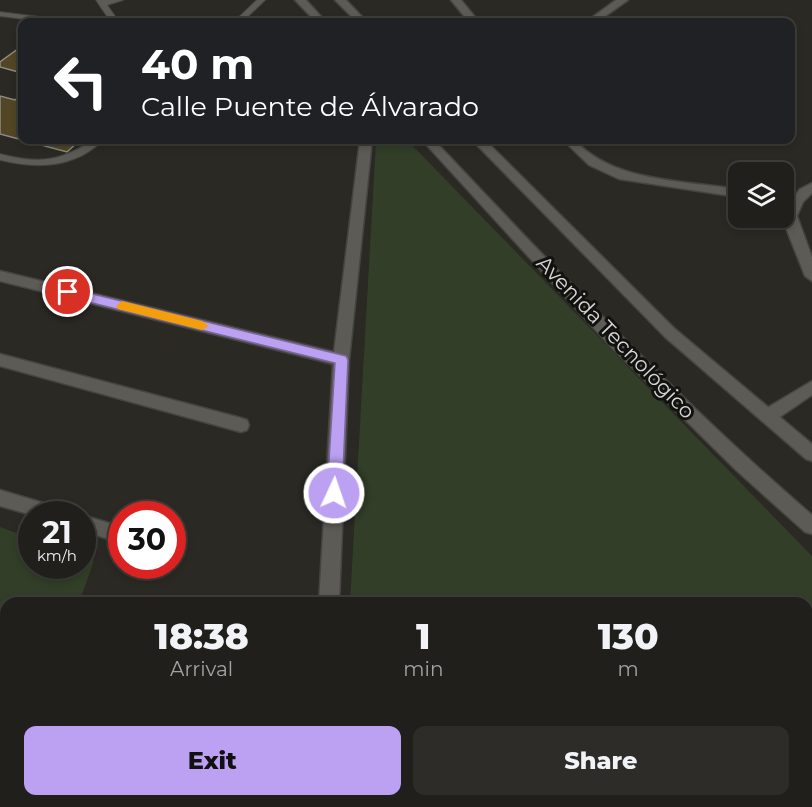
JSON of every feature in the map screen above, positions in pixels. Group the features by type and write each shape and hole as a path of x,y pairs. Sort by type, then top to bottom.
{"street":[{"path":"300,0 317,18"},
{"path":"340,0 358,18"},
{"path":"456,0 471,18"},
{"path":"597,18 623,0"},
{"path":"328,597 341,360 366,144"},
{"name":"Avenida Tecnológico","path":"432,144 616,343 743,466 812,526"},
{"name":"Avenida Tecnológico","path":"482,144 670,333 812,454"},
{"path":"572,144 583,157 616,173 644,180 728,193"},
{"path":"794,205 812,187"},
{"path":"793,228 812,276"},
{"path":"0,276 341,360"},
{"path":"0,360 240,425"},
{"path":"768,417 812,387"},
{"path":"0,498 18,503"}],"lane":[{"path":"111,18 101,2 119,0"},
{"path":"242,18 261,0"},
{"path":"0,14 32,18"},
{"path":"0,158 25,165 51,163 78,155 93,144"}],"green space":[{"path":"376,144 411,144 812,556 812,597 350,597"},
{"path":"0,527 18,533 18,579 88,579 81,597 0,597"}],"building":[{"path":"18,49 18,72 0,67 0,62"},
{"path":"0,96 15,100 18,97 18,139 0,134"},
{"path":"37,144 76,144 67,152"}],"slow traffic":[{"path":"122,306 202,326"}],"route":[{"path":"68,292 341,360 334,493"}]}
